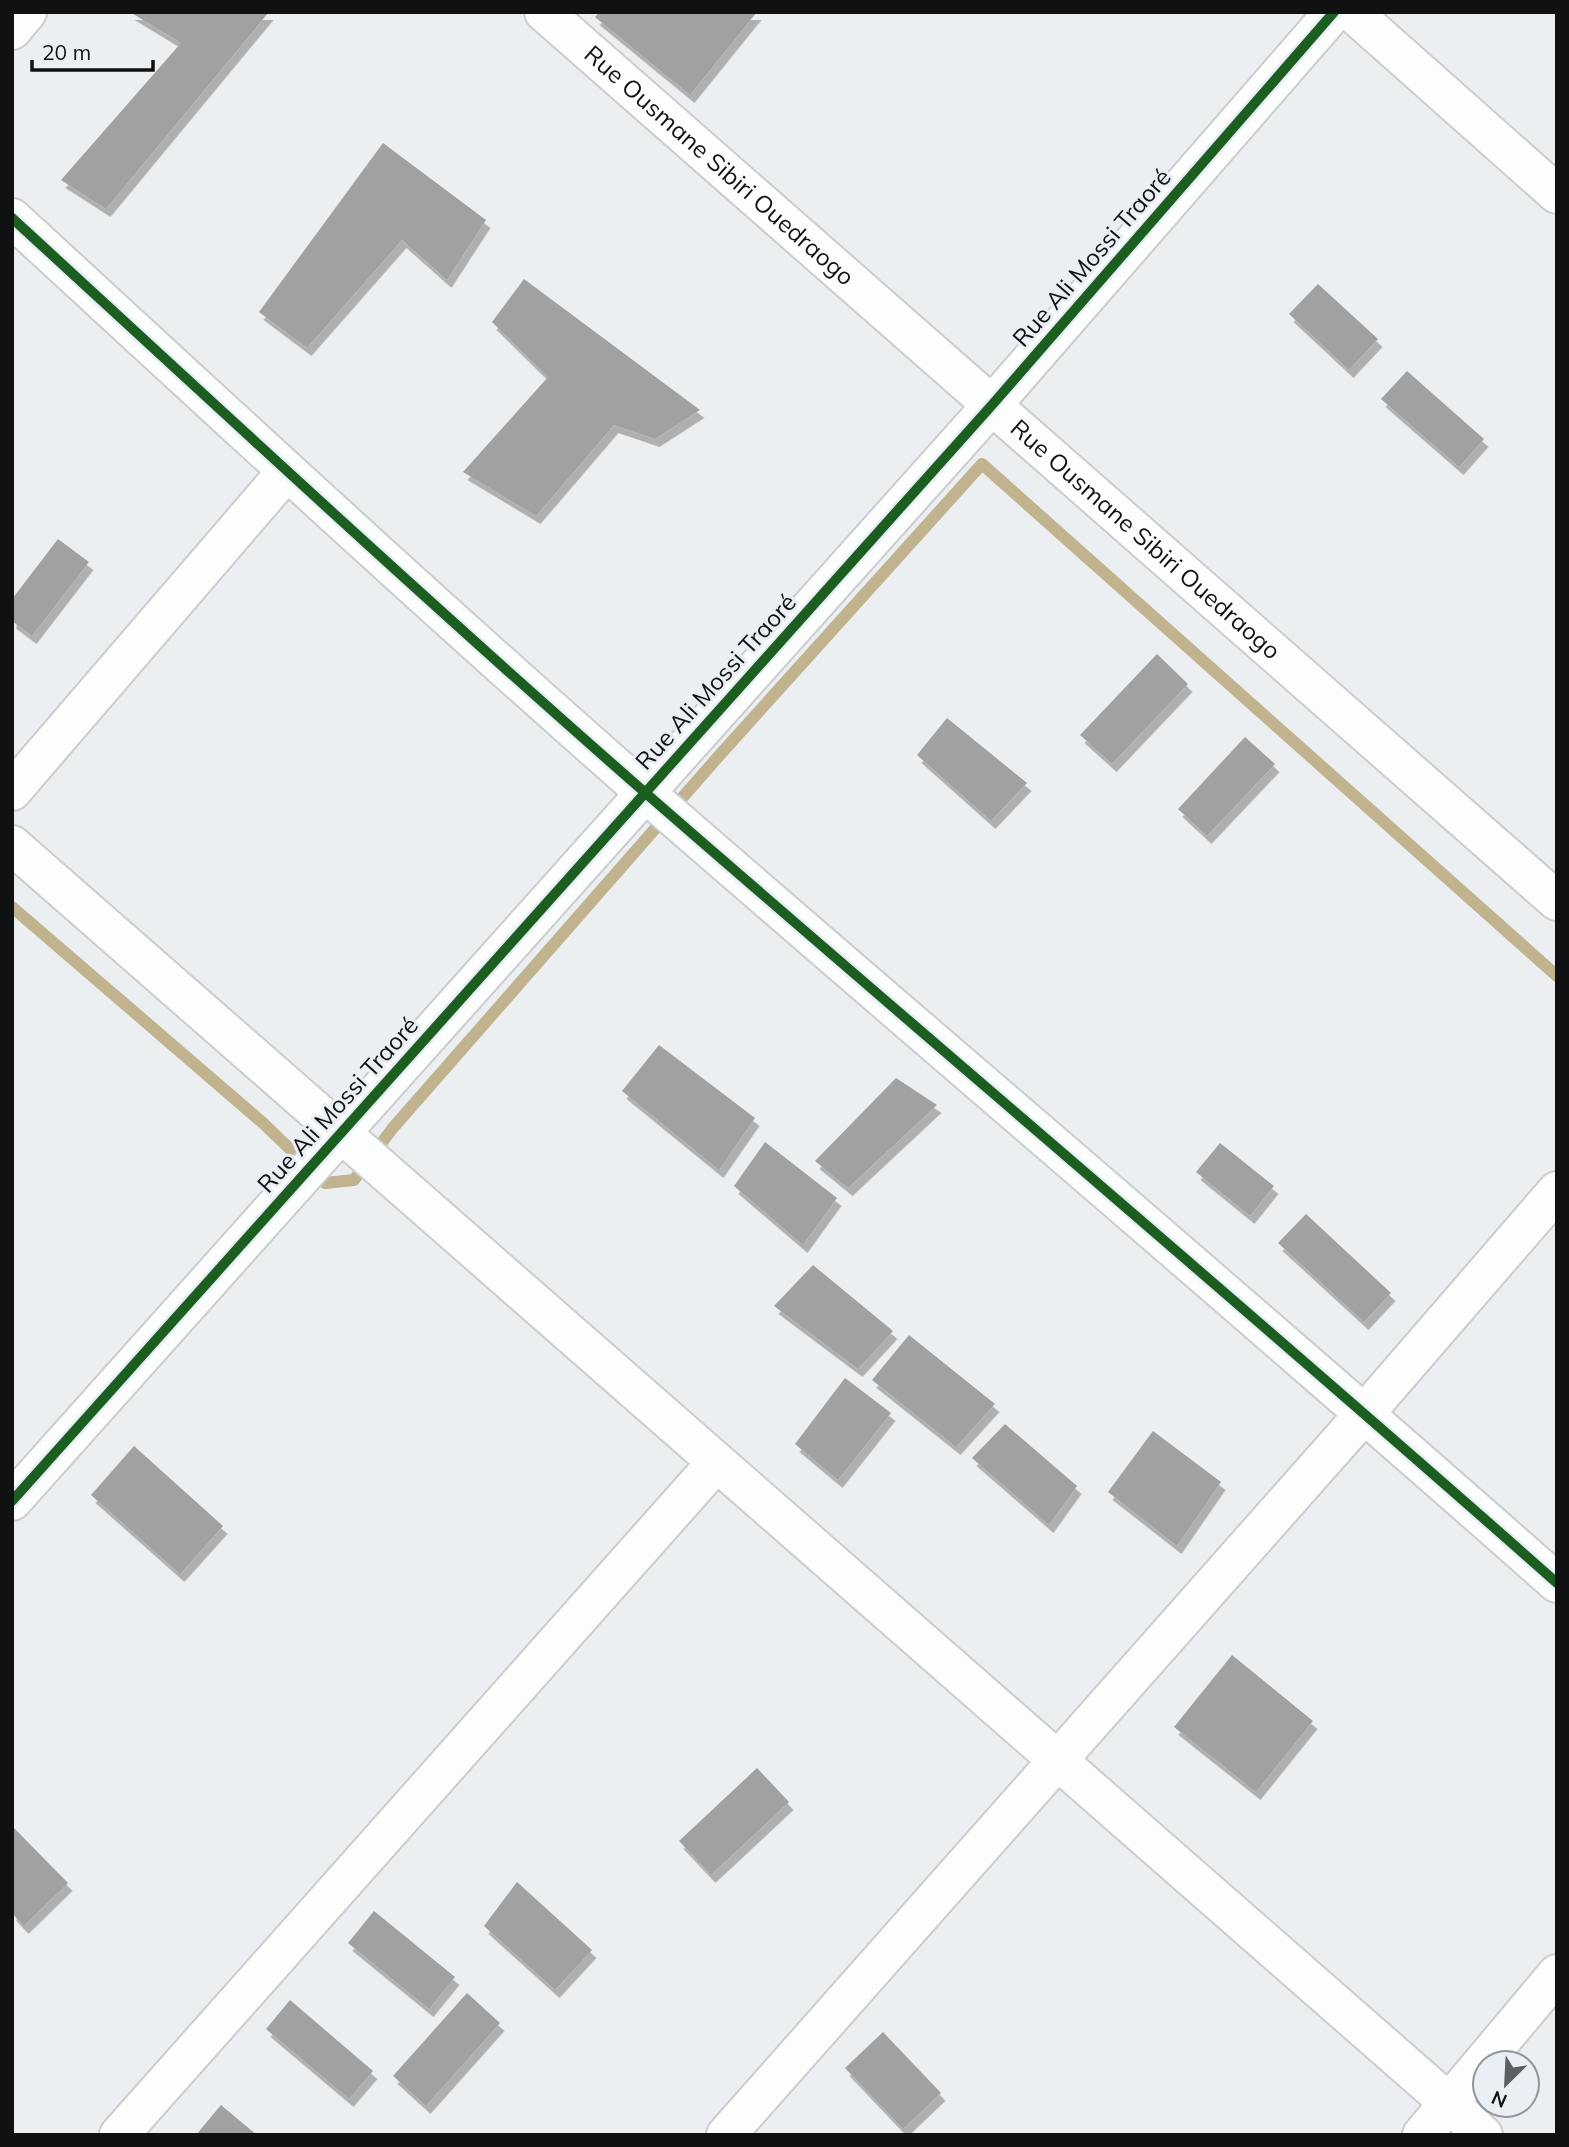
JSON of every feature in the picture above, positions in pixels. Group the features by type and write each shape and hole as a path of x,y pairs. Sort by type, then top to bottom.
{"street":[{"path":"12,30 27,12"},
{"name":"Rue Ousmane Sibiri Ouedraogo","path":"544,12 1557,901"},
{"name":"Rue Ali Mossi Traoré","path":"12,1501 992,405 1334,12"},
{"path":"1352,12 1557,194"},
{"path":"12,218 287,471 646,793 1365,1413 1557,1583"},
{"path":"12,791 287,471"},
{"path":"12,845 1483,2135"},
{"path":"726,2135 1365,1413 1557,1191"},
{"path":"119,2135 716,1463"},
{"path":"1422,2135 1557,1974"}],"building":[{"path":"130,12 269,12 106,209 61,180 181,43"},
{"path":"600,12 757,12 690,95 595,17"},
{"path":"383,143 486,220 447,280 402,240 307,348 259,312"},
{"path":"524,279 700,410 655,439 614,425 536,516 463,472 548,377 492,322"},
{"path":"1318,284 1378,339 1349,370 1289,314"},
{"path":"1407,371 1484,439 1459,467 1381,399"},
{"path":"58,539 89,562 32,636 12,621 12,599"},
{"path":"1157,654 1188,684 1112,764 1080,735"},
{"path":"947,718 1027,783 991,821 917,755"},
{"path":"1245,737 1275,764 1207,836 1178,809"},
{"path":"659,1045 755,1118 719,1170 622,1091"},
{"path":"896,1078 937,1105 848,1188 815,1161"},
{"path":"765,1142 837,1198 803,1245 734,1186"},
{"path":"1220,1143 1274,1186 1250,1216 1196,1172"},
{"path":"1306,1214 1391,1293 1364,1322 1278,1243"},
{"path":"813,1265 893,1331 858,1369 774,1306"},
{"path":"909,1335 995,1404 956,1447 872,1380"},
{"path":"845,1378 891,1413 838,1480 795,1444"},
{"path":"1005,1424 1077,1486 1049,1525 972,1458"},
{"path":"1153,1431 1221,1482 1177,1546 1108,1492"},
{"path":"134,1446 223,1526 180,1574 91,1495"},
{"path":"1232,1655 1313,1721 1256,1792 1174,1727"},
{"path":"757,1768 789,1802 711,1875 679,1841"},
{"path":"12,1826 68,1883 24,1926 12,1913"},
{"path":"517,1882 592,1950 555,1990 484,1926"},
{"path":"374,1911 455,1977 429,2009 348,1943"},
{"path":"467,1993 500,2023 426,2106 393,2076"},
{"path":"290,2000 373,2071 349,2099 266,2029"},
{"path":"883,2032 941,2093 903,2129 845,2068"},
{"path":"221,2105 257,2135 196,2135"}],"waterway":[{"path":"12,907 263,1123 325,1183 354,1180 392,1129 717,758 982,464 1557,976"}],"cycle path":[{"path":"12,1501 992,405 1334,12"},
{"path":"12,218 568,725 1557,1583"}]}
